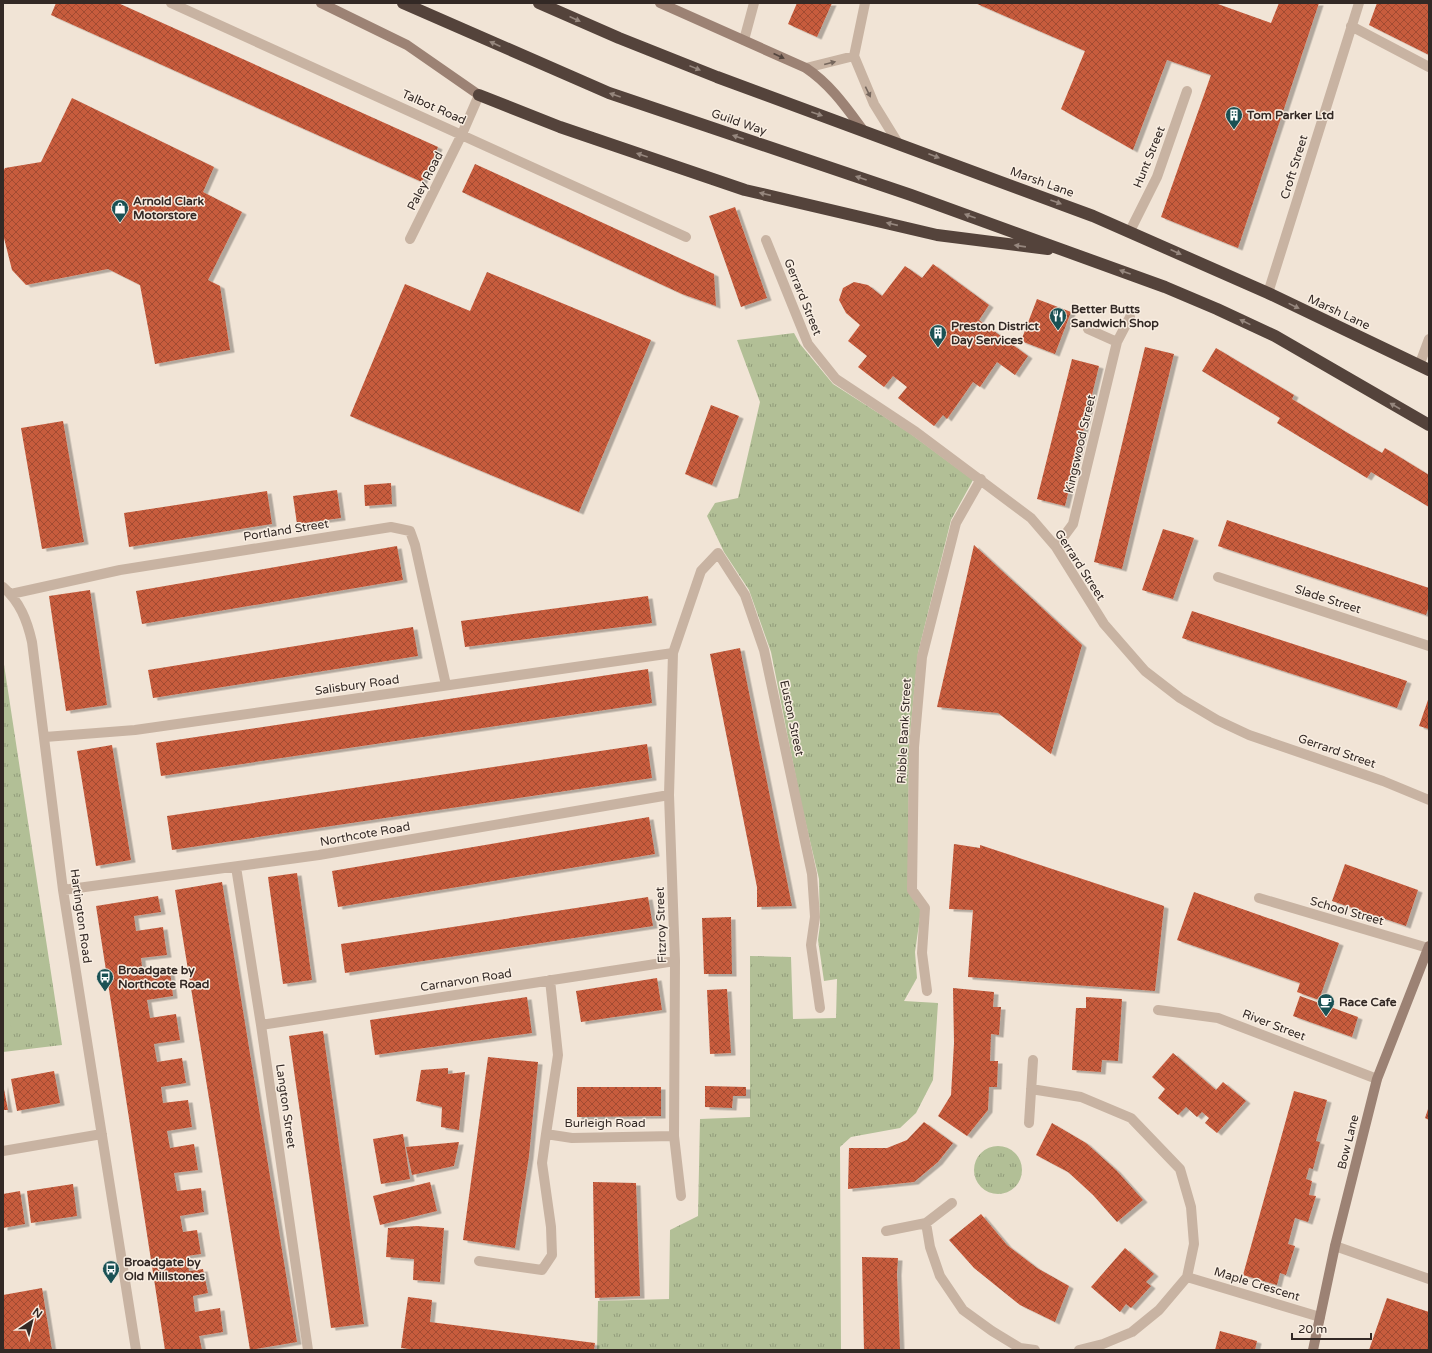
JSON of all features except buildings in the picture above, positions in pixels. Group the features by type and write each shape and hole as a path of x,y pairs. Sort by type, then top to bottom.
{"highway":[{"name":"Guild Way","path":"403,3 609,93 911,195 1073,253"},
{"path":"540,3 619,38 717,77 863,130"},
{"path":"479,95 560,127 745,190 937,235 1073,253 1204,303 1275,336 1429,426"},
{"name":"Marsh Lane","path":"863,130 1130,231 1268,293 1424,368"}],"street":[{"name":"Talbot Road","path":"172,3 686,237"},
{"path":"320,3 407,45 479,95"},
{"path":"660,3 806,68 821,78 844,104 863,130"},
{"path":"744,40 754,3"},
{"path":"865,3 854,56 874,104 898,142"},
{"name":"Croft Street","path":"1268,293 1359,3"},
{"path":"1351,26 1429,67"},
{"path":"806,68 854,56"},
{"name":"Hunt Street","path":"1130,231 1157,178 1187,91"},
{"name":"Paley Road","path":"410,240 462,134 479,95"},
{"name":"Gerrard Street","path":"766,240 808,344 836,379 916,432 1031,518 1056,547 1104,624 1145,671 1180,698 1217,720 1249,735 1383,781 1429,800"},
{"name":"Kingswood Street","path":"1056,547 1074,524 1117,342 1130,318"},
{"path":"1088,329 1117,342"},
{"path":"1424,368 1429,339"},
{"name":"Ribble Bank Street","path":"927,991 922,953 925,908 912,890 914,747 922,657 956,523 981,480"},
{"name":"Portland Street","path":"11,594 120,570 391,527 410,531 415,544 446,685"},
{"name":"Euston Street","path":"673,653 701,571 718,553 745,595 764,650 812,874 815,917 811,945 820,1008"},
{"name":"Slade Street","path":"1218,577 1429,646"},
{"name":"Hartington Road","path":"3,587 11,594 27,620 31,634 63,890 136,1350"},
{"name":"Salisbury Road","path":"45,737 135,730 673,653"},
{"name":"Fitzroy Street","path":"673,653 669,795 675,961 674,1136 681,1196"},
{"name":"Northcote Road","path":"63,890 319,855 669,795"},
{"name":"Langton Street","path":"236,867 261,1026 308,1350"},
{"name":"School Street","path":"1259,898 1429,947"},
{"name":"Bow Lane","path":"1314,1350 1335,1246 1377,1079 1429,947"},
{"name":"Carnarvon Road","path":"261,1026 675,961"},
{"name":"Burleigh Road","path":"550,980 558,1055 550,1118 546,1134 572,1138 674,1136"},
{"name":"River Street","path":"1158,1010 1218,1018 1377,1079"},
{"path":"1029,1123 1033,1060"},
{"path":"1031,1088 1081,1097 1132,1118 1180,1169 1190,1207 1194,1244 1187,1277 1159,1310 1132,1332 1103,1344 1079,1350"},
{"path":"3,1150 102,1134"},
{"path":"479,1261 542,1270 552,1255 551,1227 542,1163 546,1134"},
{"path":"886,1231 926,1223 952,1203"},
{"path":"926,1223 930,1247 940,1276 963,1310 992,1331 1020,1348 1035,1350"},
{"path":"1335,1246 1429,1279"},
{"name":"Maple Crescent","path":"1187,1277 1320,1316"}],"green space":[{"path":"794,333 800,344 833,384 908,432 973,480 951,520 918,653 909,745 908,890 921,910 915,952 917,978 904,1001 938,1003 933,1080 916,1113 900,1128 851,1137 840,1147 841,1350 597,1350 598,1301 669,1299 670,1230 698,1216 700,1119 750,1117 750,956 791,957 793,1019 836,1018 837,979 824,981 818,940 820,925 819,879 801,803 771,652 749,590 724,552 707,516 715,503 738,498 760,402 737,340"},
{"path":"3,658 62,1045 3,1052"},
{"path":"3,981 12,1032 3,1034"},
{"path":"993,1146 1003,1146 1012,1150 1018,1156 1021,1161 1021,1179 1012,1190 1003,1194 993,1194 984,1190 978,1184 974,1175 974,1165 978,1156 984,1150"}],"place":[{"name":"Tom Parker Ltd","path":"1234,130"},
{"name":"Arnold Clark Motorstore","path":"120,223"},
{"name":"Better Butts Sandwich Shop","path":"1058,331"},
{"name":"Preston District Day Services","path":"938,348"},
{"name":"Broadgate by Northcote Road","path":"105,992"},
{"name":"Race Cafe","path":"1326,1017"},
{"name":"Broadgate by Old Millstones","path":"111,1284"}]}
